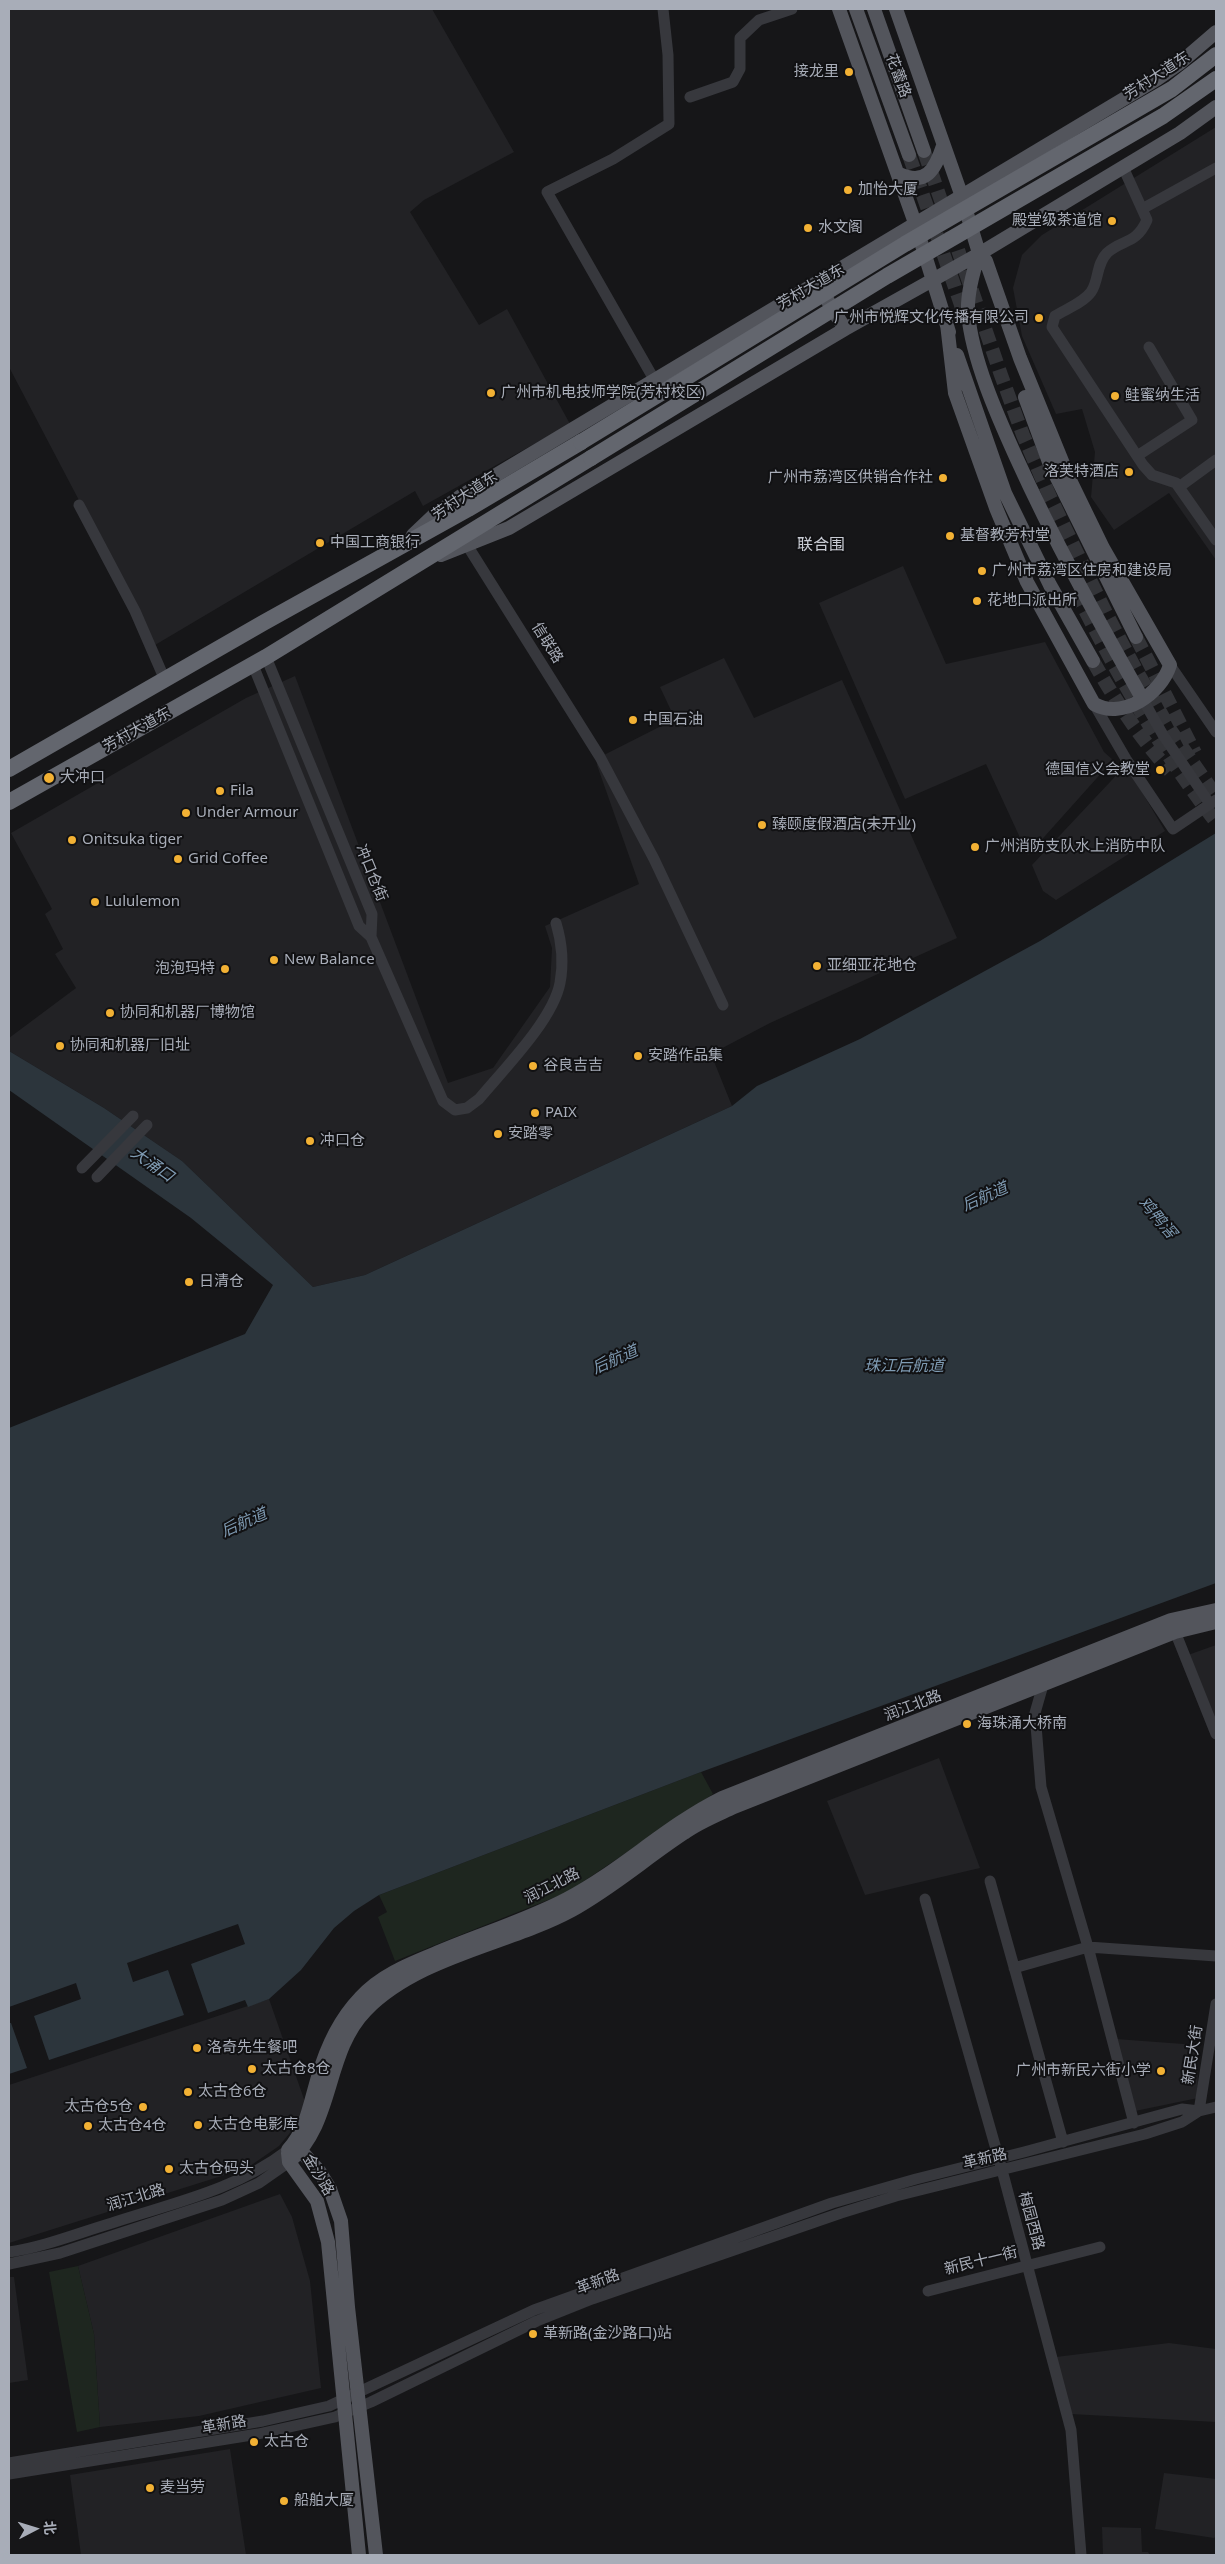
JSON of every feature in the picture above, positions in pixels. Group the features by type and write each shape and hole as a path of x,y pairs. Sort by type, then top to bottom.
{"highway":[{"name":"芳村大道东","path":"9,769 406,542 468,510 964,209 1172,89 1216,56"},
{"name":"芳村大道东","path":"9,802 259,661 887,276 1163,116 1216,79"}],"main road":[{"path":"839,9 915,223 932,280 1005,493 1050,585 1093,661"},
{"name":"花蕾路","path":"856,9 910,155"},
{"name":"花蕾路","path":"874,9 924,151"},
{"path":"896,9 961,194 1012,361 1049,462 1136,637"},
{"name":"芳村大道东","path":"406,542 433,516 460,496 817,284 961,194 1157,79 1180,63 1216,32"},
{"name":"芳村大道东","path":"419,564 509,528 845,329 979,254 1180,133 1216,107"},
{"path":"898,174 908,178 929,174 937,164 943,146"},
{"path":"947,324 955,392 996,508 1027,582 1094,704 1105,710 1114,711 1127,707 1163,682 1170,665 1121,580 1079,501 1040,409 986,261 979,254"},
{"path":"979,254 973,275 968,312 976,348 995,409 1061,552 1142,698"},
{"path":"817,284 845,329"},
{"path":"1190,1622 1216,1610"},
{"path":"1190,1622 1216,1622"},
{"name":"润江北路","path":"293,2154 324,2056 333,2036 360,1997 385,1977 413,1962 567,1899 678,1822 722,1798 1173,1626 1190,1622"},
{"name":"润江北路","path":"293,2154 316,2128 344,2042 364,2011 387,1990 400,1982 569,1911 613,1885 684,1832 734,1807 1043,1685 1173,1626"},
{"name":"金沙路","path":"293,2154 319,2171 330,2189 341,2221 358,2401 376,2555"},
{"name":"金沙路","path":"293,2154 317,2201 323,2217 328,2242 359,2555"}],"street":[{"path":"655,380 547,192 613,160 669,124 668,55 663,9"},
{"path":"690,97 733,82 740,70 740,38 759,20 792,9"},
{"path":"1123,167 1147,220 1143,229 1132,240 1108,252 1102,260 1092,291 1085,298 1055,316 1052,327 1137,456 1152,475 1176,483 1212,523 1216,540"},
{"path":"1142,209 1215,171"},
{"path":"1137,456 1192,420 1149,346"},
{"path":"1179,487 1216,460"},
{"path":"79,504 135,611 165,680"},
{"name":"信联路","path":"467,546 600,757 654,859 723,1005"},
{"path":"259,661 359,926 371,937 443,1101 455,1110 467,1108 479,1099 543,1022 560,985 563,947 556,923"},
{"name":"冲口仓街","path":"259,661 372,914 371,937"},
{"path":"1170,665 1216,732"},
{"path":"1094,704 1126,759 1173,829 1213,802 1163,735 1142,698"},
{"path":"82,1168 133,1116"},
{"path":"97,1177 147,1125"},
{"path":"1173,1626 1216,1734"},
{"path":"1043,1685 1035,1713 1041,1787 1088,1947 1134,2123"},
{"path":"990,1881 1063,2142"},
{"name":"梅园西路","path":"925,1900 1002,2170 1070,2430 1081,2555"},
{"path":"1014,1968 1088,1947 1216,1956"},
{"name":"新民大街","path":"1199,2111 1216,2004"},
{"name":"革新路","path":"9,2474 307,2425 512,2332 592,2300 841,2212 896,2196 1145,2134 1182,2122 1199,2111 1216,2107"},
{"name":"革新路","path":"358,2401 493,2328 577,2294 840,2201 1182,2109 1199,2111"},
{"name":"润江北路","path":"9,2252 48,2243 220,2188 293,2154"},
{"name":"润江北路","path":"9,2264 60,2253 232,2196 259,2183 293,2154"},
{"name":"新民十一街","path":"928,2290 1100,2247"},
{"name":"革新路","path":"9,2462 344,2407"}],"shaded area":[{"path":"9,9 432,9 514,152 424,200 410,212 479,325 507,309 570,424 423,506 415,491 155,645 9,367"},
{"path":"1216,127 1216,560 1169,493 1114,530 1091,497 1095,452 1082,409 1056,414 1022,336 1013,288 1022,255 1042,235"},
{"path":"903,566 946,664 1045,642 1104,752 1113,760 1028,855 986,764 905,799 819,603"},
{"path":"724,658 754,718 842,680 957,938 770,1023 711,1054 732,1106 365,1275 313,1287 182,1161 104,1108 9,1051 9,1038 76,988 55,954 63,949 45,914 52,909 11,833 246,698 295,676 448,1083 493,1068 550,987 552,948 545,926 639,884 597,765 600,757 675,719 660,687"},
{"path":"1126,765 1165,831 1056,900 1043,891 1032,865"},
{"path":"1216,1645 1216,1728 1188,1655"},
{"path":"939,1758 980,1868 865,1895 827,1801"},
{"path":"701,1772 713,1794 568,1892 395,1961 378,1917 387,1912 379,1895"},
{"path":"269,1999 305,2102 294,2128 279,2146 247,2168 9,2243 9,2085"},
{"name":"广州市新民六街小学","path":"1116,2039 1197,2045 1198,2098 1135,2111"},
{"path":"280,2194 292,2217 310,2281 321,2388 199,2416 100,2427 94,2334 78,2266"},
{"path":"78,2266 94,2334 100,2427 77,2432 49,2272"},
{"path":"9,2277 14,2277 28,2380 9,2383"},
{"path":"1169,2343 1216,2349 1216,2422 1071,2414 1056,2357"},
{"path":"230,2449 246,2555 81,2555 70,2475"},
{"path":"1164,2473 1216,2479 1216,2536 1214,2538 1155,2529"},
{"path":"1102,2527 1141,2528 1142,2552 1148,2552 1150,2555 1103,2555"}],"water":[{"name":"珠江后航道","path":"1216,833 1216,1583 701,1772 379,1895 354,1911 334,1928 301,1970 269,1999 248,2007 245,2000 208,2013 191,1964 245,1944 238,1924 127,1963 133,1982 168,1970 184,2015 49,2060 34,2016 81,1999 76,1983 9,2007 9,1428 245,1334 273,1285 191,1218 9,1090 9,1051 104,1108 182,1161 313,1287 365,1275 732,1106 757,1086 860,1039 1040,941"},
{"path":"9,2023 11,2023 27,2068 9,2074"}],"tunnel":[{"path":"924,151 1001,375 1023,435 1051,499 1136,670 1171,731 1216,796"},
{"path":"909,155 967,322"},
{"path":"1076,592 1140,711 1177,768 1216,822"},
{"path":"1136,637 1195,753"},
{"path":"1093,661 1128,718 1170,771"}],"place":[{"name":"接龙里","path":"849,72"},
{"name":"加怡大厦","path":"848,190"},
{"name":"殿堂级茶道馆","path":"1112,221"},
{"name":"水文阁","path":"808,228"},
{"name":"广州市悦辉文化传播有限公司","path":"1039,318"},
{"name":"广州市机电技师学院(芳村校区)","path":"491,393"},
{"name":"鲑蜜纳生活","path":"1115,396"},
{"name":"洛芙特酒店","path":"1129,472"},
{"name":"广州市荔湾区供销合作社","path":"943,478"},
{"name":"基督教芳村堂","path":"950,536"},
{"name":"中国工商银行","path":"320,543"},
{"name":"广州市荔湾区住房和建设局","path":"982,571"},
{"name":"花地口派出所","path":"977,601"},
{"name":"中国石油","path":"633,720"},
{"name":"德国信义会教堂","path":"1160,770"},
{"name":"大冲口","path":"49,778"},
{"name":"Fila","path":"220,791"},
{"name":"Under Armour","path":"186,813"},
{"name":"臻颐度假酒店(未开业)","path":"762,825"},
{"name":"Onitsuka tiger","path":"72,840"},
{"name":"广州消防支队水上消防中队","path":"975,847"},
{"name":"Grid Coffee","path":"178,859"},
{"name":"Lululemon","path":"95,902"},
{"name":"New Balance","path":"274,960"},
{"name":"亚细亚花地仓","path":"817,966"},
{"name":"泡泡玛特","path":"225,969"},
{"name":"协同和机器厂博物馆","path":"110,1013"},
{"name":"协同和机器厂旧址","path":"60,1046"},
{"name":"安踏作品集","path":"638,1056"},
{"name":"谷良吉吉","path":"533,1066"},
{"name":"PAIX","path":"535,1113"},
{"name":"安踏零","path":"498,1134"},
{"name":"冲口仓","path":"310,1141"},
{"name":"日清仓","path":"189,1282"},
{"name":"海珠涌大桥南","path":"967,1724"},
{"name":"洛奇先生餐吧","path":"197,2048"},
{"name":"太古仓8仓","path":"252,2069"},
{"name":"广州市新民六街小学","path":"1161,2071"},
{"name":"太古仓6仓","path":"188,2092"},
{"name":"太古仓5仓","path":"143,2107"},
{"name":"太古仓电影库","path":"198,2125"},
{"name":"太古仓4仓","path":"88,2126"},
{"name":"太古仓码头","path":"169,2169"},
{"name":"革新路(金沙路口)站","path":"533,2334"},
{"name":"太古仓","path":"254,2442"},
{"name":"麦当劳","path":"150,2488"},
{"name":"船舶大厦","path":"284,2501"}],"district":[{"name":"联合围","path":"821,545"}],"water label":[{"name":"大涌口","path":"152,1165"},
{"name":"后航道","path":"985,1197"},
{"name":"鸡鸭滘","path":"1157,1218"},
{"name":"后航道","path":"615,1360"},
{"name":"后航道","path":"244,1523"}]}
